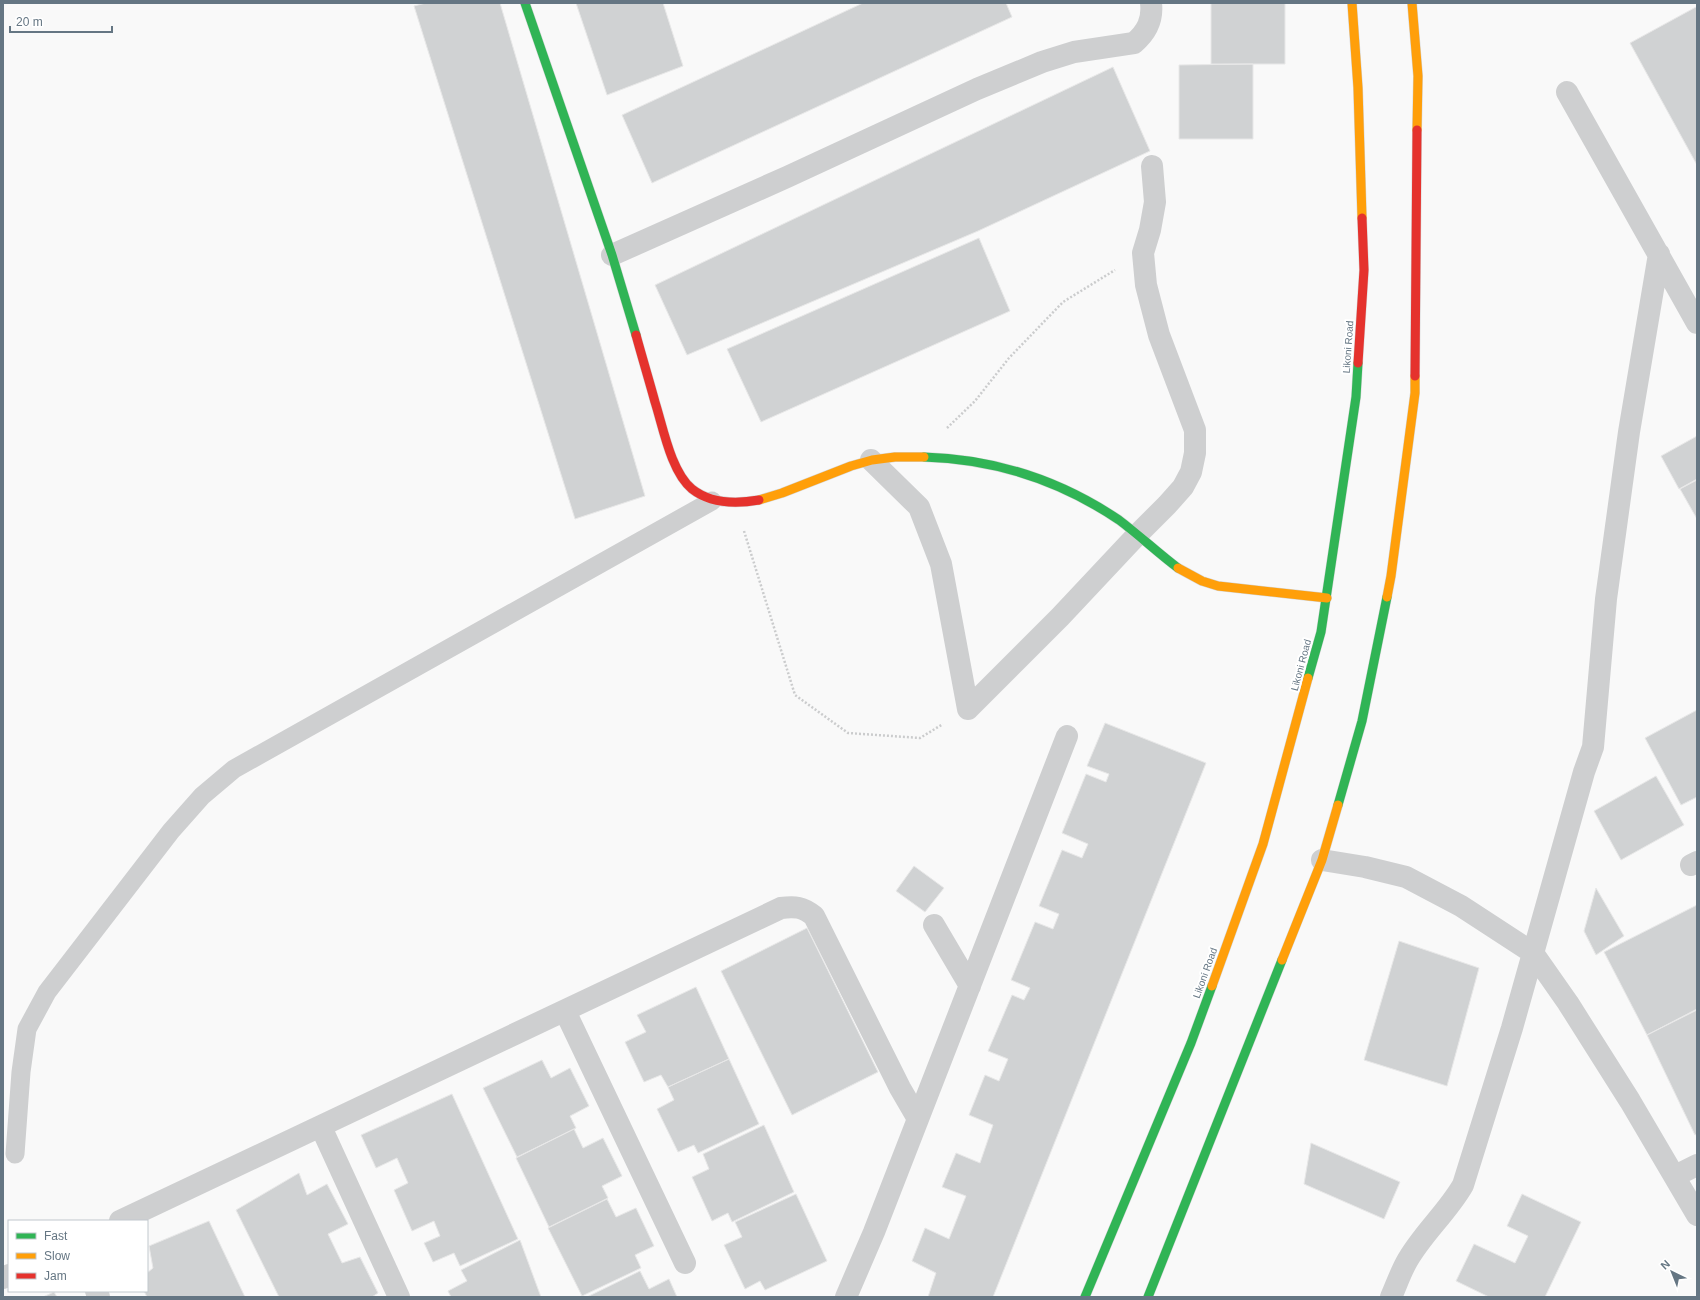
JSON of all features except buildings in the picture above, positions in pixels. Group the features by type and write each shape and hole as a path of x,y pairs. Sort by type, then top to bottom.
{"main road":[{"path":"525,3 612,255 666,438 676,467 691,490 712,501 735,503 781,494 825,476 871,460 908,455 978,462 1012,469 1058,487 1089,502 1119,521 1175,565 1202,581 1233,589 1327,598"},
{"name":"Likoni Road","path":"1085,1297 1191,1043 1263,844 1321,632 1356,397 1364,270 1358,88 1352,3"},
{"path":"1148,1297 1322,860 1362,721 1391,576 1416,393 1418,76 1412,3"}],"street":[{"path":"612,255 977,89 1042,62 1074,52 1134,43 1150,23 1152,10 1151,3"},
{"path":"1567,92 1660,254 1697,323"},
{"path":"968,709 1060,617 1183,487 1191,472 1195,453 1195,430 1151,312 1146,285 1143,253 1150,230 1155,202 1152,166"},
{"path":"1391,1297 1406,1263 1421,1241 1457,1196 1463,1185 1510,1035 1592,747 1606,599 1629,432 1660,254"},
{"path":"871,460 919,507 942,564 968,709"},
{"path":"846,1297 874,1232 1067,736"},
{"path":"1322,860 1365,867 1406,877 1461,906 1533,953 1568,1003 1675,1176 1697,1215"},
{"path":"122,1220 782,908 801,907 814,916 900,1088 918,1119"},
{"path":"934,925 970,986"},
{"path":"564,1011 684,1263"},
{"path":"320,1127 399,1297"},
{"path":"1675,1176 1697,1165"}],"lane":[{"path":"15,1154 21,1072 27,1029 47,992 170,831 202,796 234,769 712,501"}],"path":[{"path":"945,430 975,401 1009,358 1063,302 1143,253"},
{"path":"735,503 795,695 848,733 920,738 968,709"}],"traffic: fast":[{"path":"525,3 612,255 636,335"},
{"path":"1308,678 1321,632 1356,397 1358,363"},
{"path":"924,457 976,462 1050,483 1097,506 1119,520 1178,568"},
{"path":"1338,805 1362,721 1387,597"},
{"path":"1148,1297 1282,960"},
{"path":"1085,1297 1191,1043 1212,986"}],"traffic: slow":[{"path":"1352,3 1358,88 1362,218"},
{"path":"1412,3 1418,76 1417,130"},
{"path":"1387,597 1415,393 1415,376"},
{"path":"759,500 782,493 851,466 872,460 895,457 924,457"},
{"path":"1178,568 1202,581 1218,586 1327,598"},
{"path":"1212,986 1263,844 1308,678"},
{"path":"1282,960 1322,860 1338,805"}],"traffic: jam":[{"path":"1415,376 1417,130"},
{"path":"1358,363 1364,270 1362,218"},
{"path":"636,335 665,436 678,472 692,489 707,498 724,502 759,500"}]}
